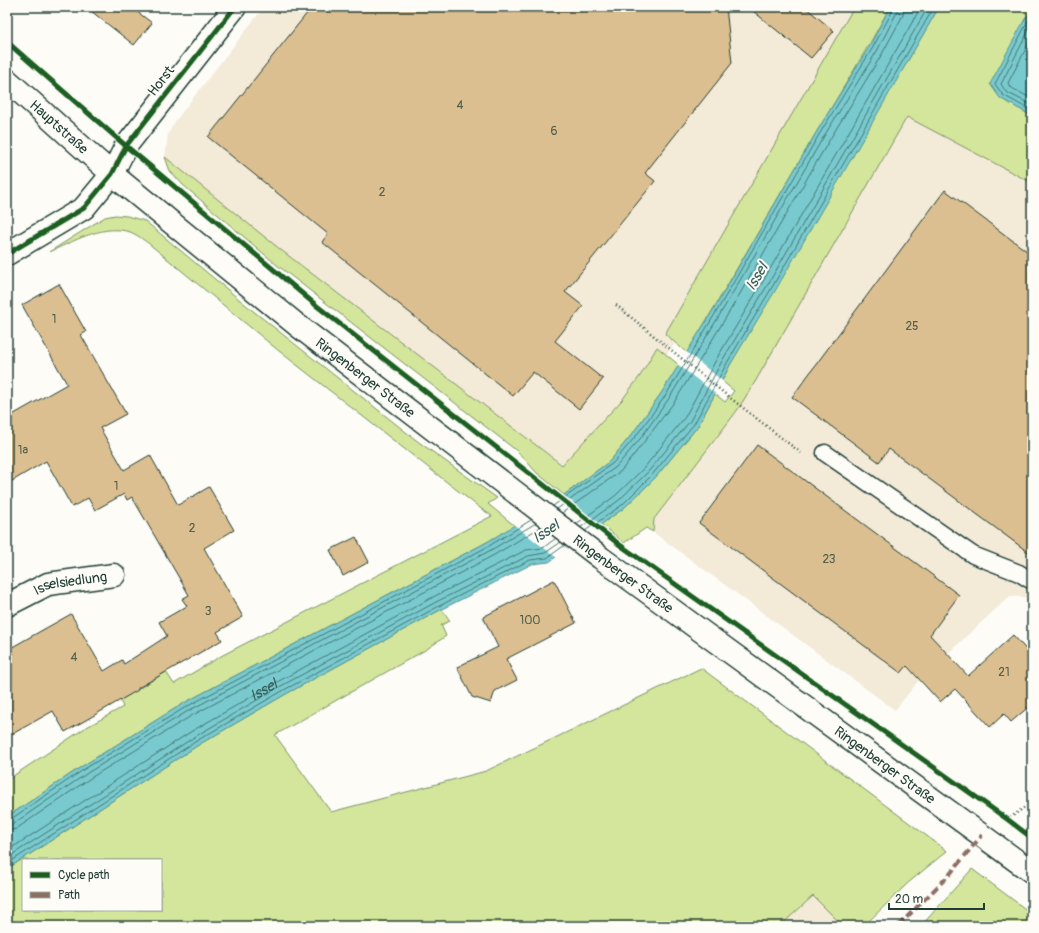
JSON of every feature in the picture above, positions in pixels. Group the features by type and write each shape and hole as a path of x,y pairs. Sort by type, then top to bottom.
{"main road":[{"name":"Horst","path":"7,254 84,208 112,174 126,146 235,7"},
{"name":"Hauptstraße","path":"7,80 112,174"},
{"name":"Ringenberger Straße","path":"112,174 297,325 511,490 601,558 1032,872"},
{"name":"Isselsiedlung","path":"7,606 48,584 114,575"}],"lane":[{"path":"825,453 973,555 1019,573 1032,581"}],"path":[{"path":"616,305 809,459 825,453"}],"shaded area":[{"path":"264,7 854,7 665,334 675,344 666,355 657,347 640,376 622,400 563,465 281,250 165,157 168,134 176,120"},
{"path":"907,117 1032,183 1032,598 1010,596 919,680 895,710 653,532 654,519 736,412 755,382"},
{"path":"813,895 843,926 780,926"}],"green space":[{"path":"854,7 890,7 687,353 665,334"},
{"path":"939,7 1032,7 1032,14 1026,17 1000,98 1032,116 1032,183 907,117 755,382 736,412 654,519 653,532 646,528 624,543 601,524 624,508 655,478 698,426 715,394 725,402 734,391 722,381 730,365"},
{"path":"165,157 281,250 562,465 622,400 640,376 657,347 679,365 633,433 610,461 564,495 537,473 517,451 277,265 183,185 170,171"},
{"path":"115,215 127,216 145,221 252,310 416,440 497,498 488,504 515,526 184,703 84,765 7,817 7,780 85,728 123,707 120,700 166,672 174,684 221,656 492,516 279,351 138,236 126,231 106,230 77,239 49,252 105,217"},
{"path":"442,609 450,621 441,625 446,636 427,649 275,735 331,812 486,771 701,668 947,851 908,883 864,926 843,926 813,896 780,926 7,926 7,869 22,859 22,911 162,911 162,859 22,859 200,744 286,694"},
{"path":"972,869 1032,914 1032,923 1026,926 921,926"}],"water":[{"name":"Issel","path":"890,7 939,7 775,291 730,365 698,426 655,478 624,508 549,562 532,564 442,609 286,694 200,744 7,869 7,817 84,765 184,703 487,542 564,495 610,461 633,433 662,392 718,302 817,131 869,47"},
{"path":"1032,14 1032,116 1000,98 990,84 1026,17"}],"pier":[{"path":"685,351 724,382 717,395 677,364"},
{"path":"562,494 602,526 557,558 513,524"}],"building":[{"path":"86,7 131,7 152,23 134,45"},
{"path":"312,7 726,7 732,63 645,173 655,181 565,292 583,306 555,341 603,379 579,409 533,372 513,396 322,242 328,234 208,137"},
{"path":"748,7 805,7 834,31 811,58"},
{"path":"945,190 1032,255 1032,555 889,449 879,462 792,397"},
{"path":"59,284 86,332 81,335 126,414 100,428 124,470 150,455 178,505 209,487 234,530 204,548 243,617 217,632 222,640 65,732 53,711 7,737 7,650 71,614 104,671 122,660 124,664 167,636 159,622 187,606 182,599 189,595 132,497 127,500 124,494 95,510 88,498 72,507 46,461 7,484 7,418 67,384 22,305"},
{"path":"757,445 959,595 930,635 968,676 1013,635 1032,656 1032,704 1011,722 1004,714 990,727 955,689 940,702 907,666 901,673 699,523"},
{"path":"356,537 369,562 343,576 330,550"},
{"path":"554,580 576,623 506,659 517,680 495,691 491,703 472,697 457,667 498,647 483,617"}],"marked path":[{"path":"898,926 949,875 982,835"}],"cycle path":[{"path":"7,254 84,208 112,174 126,146 235,7"},
{"path":"7,42 126,146 317,306 620,545 1032,838"}]}
